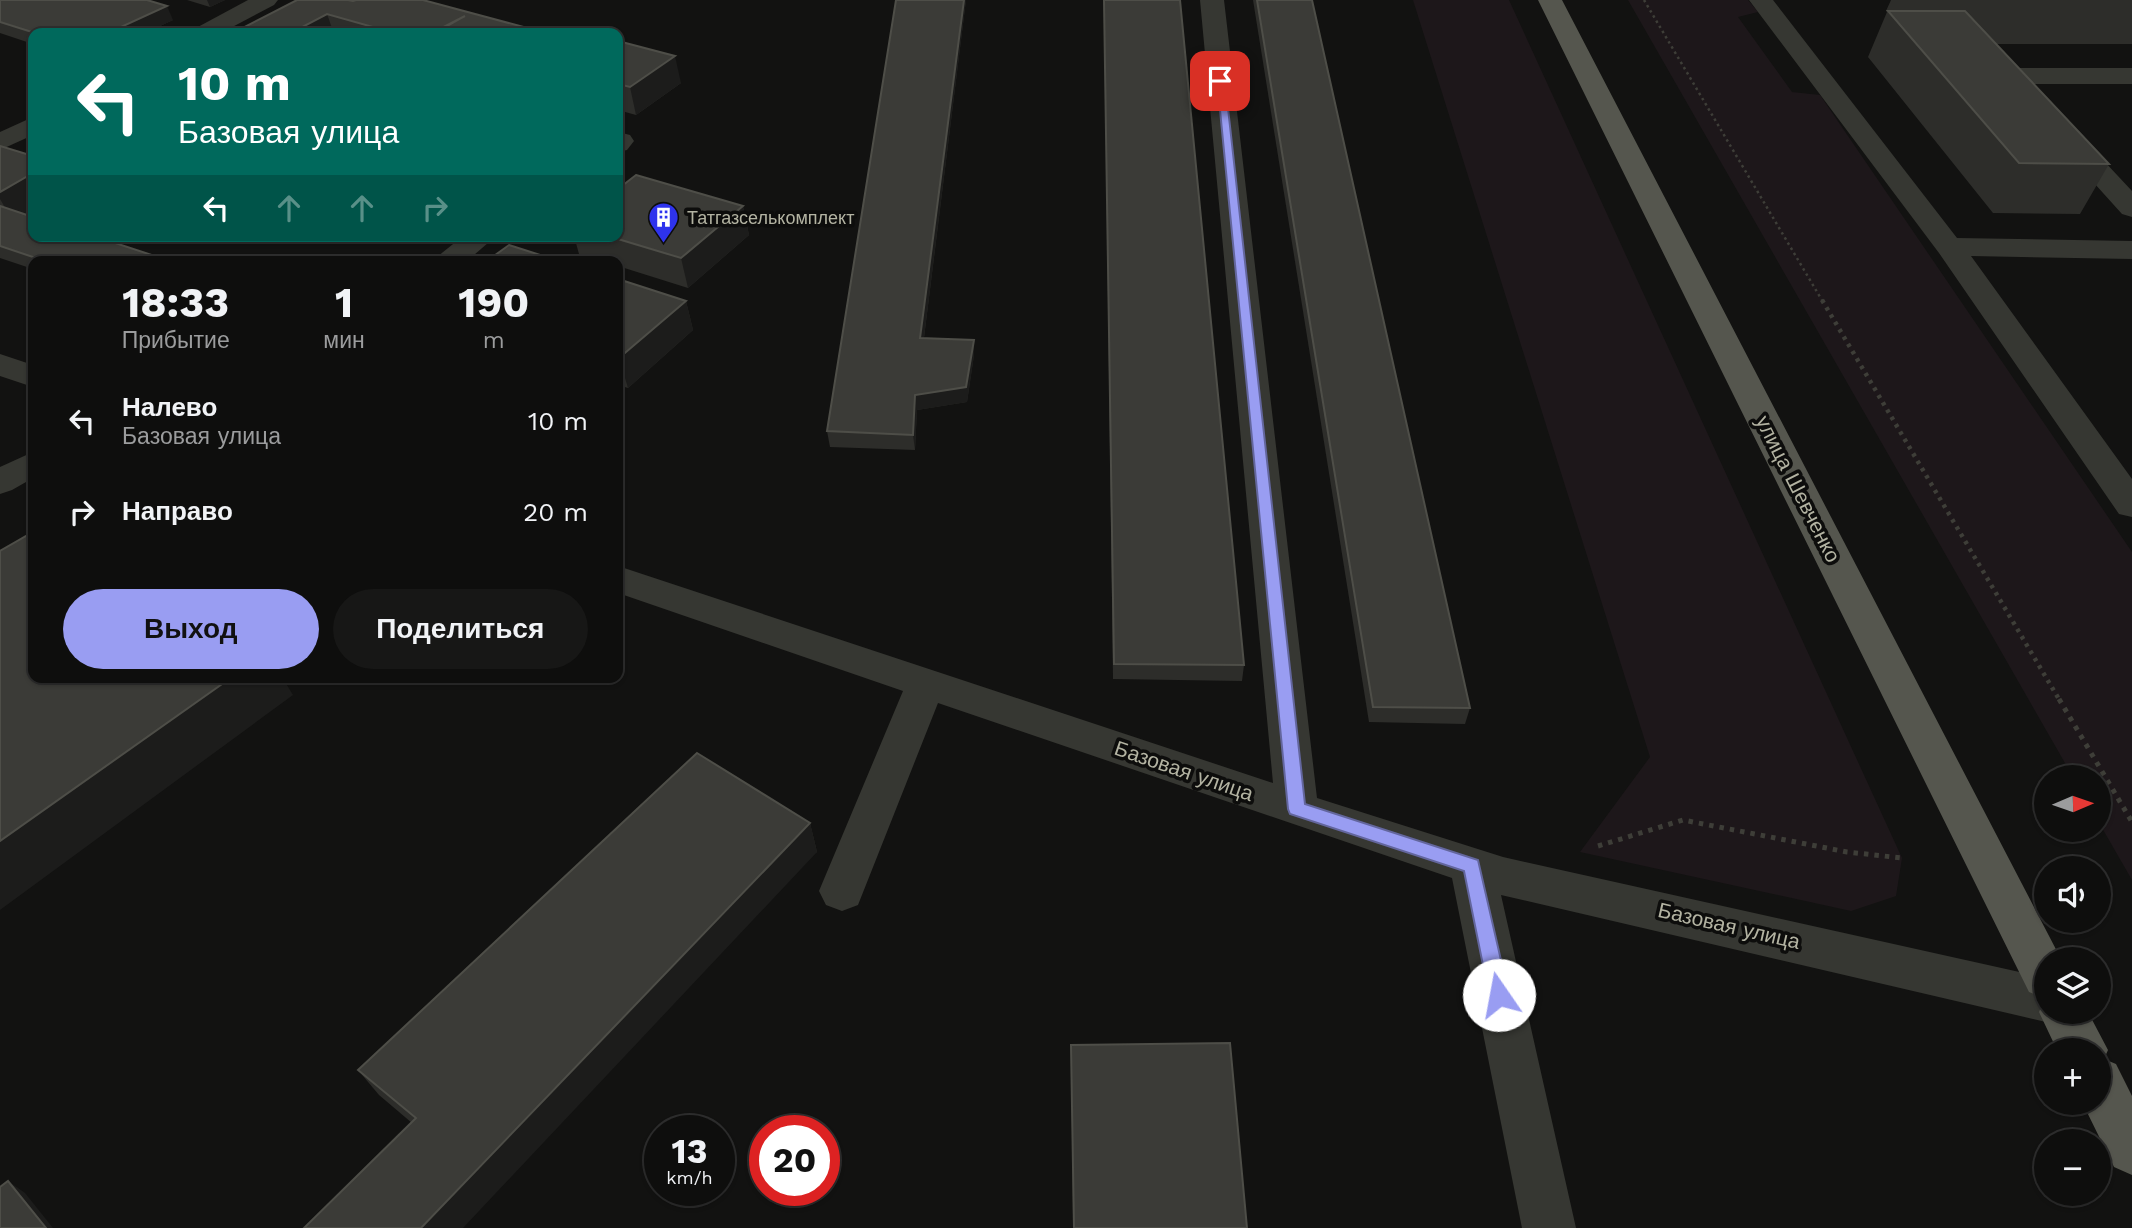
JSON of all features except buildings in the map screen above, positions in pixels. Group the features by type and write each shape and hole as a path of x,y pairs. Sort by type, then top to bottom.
{"main road":[{"name":"улица Шевченко","path":"1550,0 2034,953"},
{"path":"2111,1107 2132,1149"}],"street":[{"path":"213,28 266,0"},
{"path":"1212,0 1297,809"},
{"path":"1761,0 1949,247 2132,505"},
{"path":"2132,76 2011,76 2132,208"},
{"path":"3,140 28,128"},
{"path":"3,140 28,147"},
{"path":"454,256 474,242"},
{"path":"1949,247 2132,250"},
{"path":"0,364 28,375"},
{"path":"0,482 28,466"},
{"name":"Базовая улица","path":"623,581 1503,876 2034,997"},
{"path":"842,891 926,684"},
{"path":"1472,866 1549,1228"}],"path":[{"path":"1644,0 2132,822"},
{"path":"1593,848 1683,820 1847,852 1902,858"}],"shaded area":[{"path":"1413,0 1509,0 1902,858 1896,896 1851,911 1580,852 1650,757"},
{"path":"1628,0 1748,0 1758,12 1738,17 1792,92 1820,95 2132,552 2132,880 2110,842 2111,765 2066,765"}],"place":[{"name":"Татгазселькомплект","path":"664,245"}],"route":[{"path":"1220,81 1297,809 1472,866 1499,995"}]}
